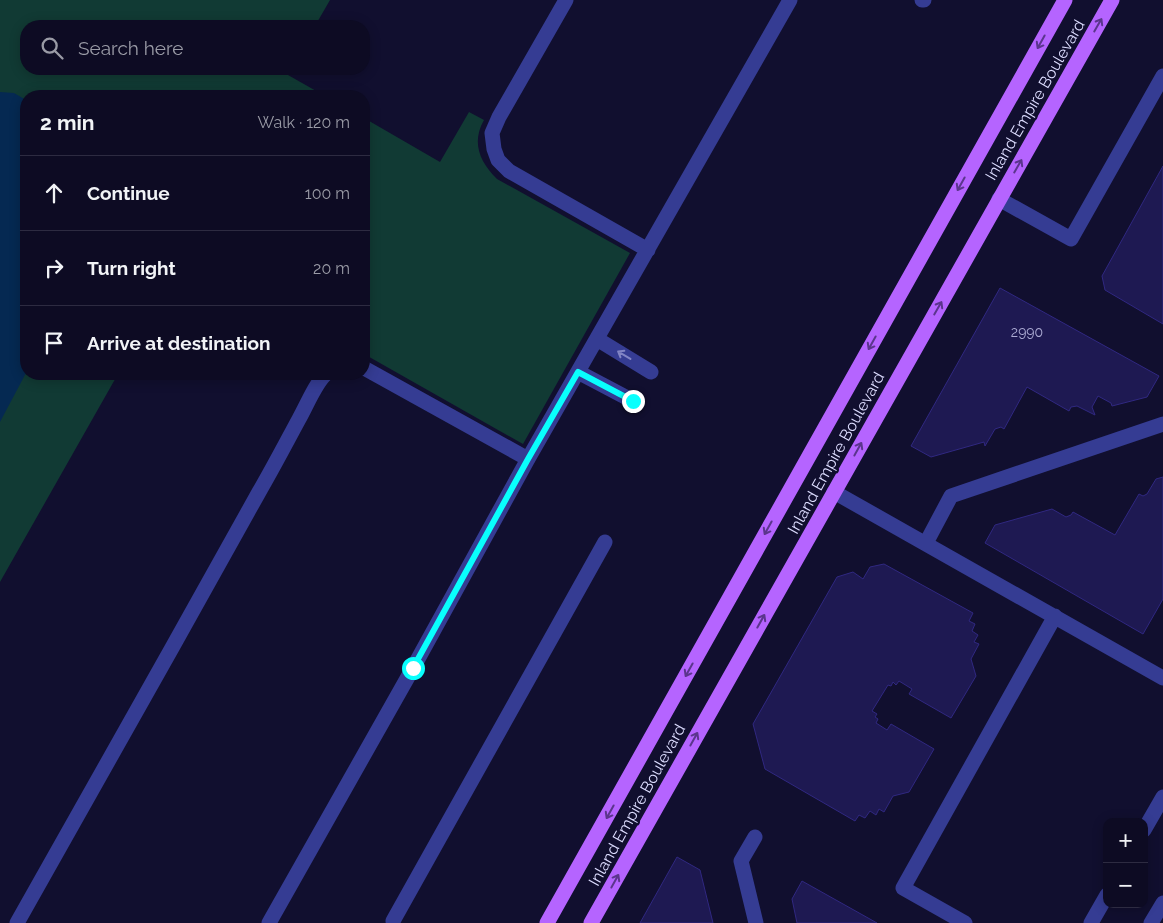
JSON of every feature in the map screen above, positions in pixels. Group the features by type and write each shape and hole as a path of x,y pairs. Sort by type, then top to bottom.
{"main road":[{"name":"Inland Empire Boulevard","path":"547,923 1065,0"},
{"name":"Inland Empire Boulevard","path":"591,923 1112,0"}],"lane":[{"path":"566,0 499,117 492,133 494,149 498,160 509,171 648,250"},
{"path":"269,923 528,459 790,0"},
{"path":"999,199 1071,239 1163,76"},
{"path":"597,339 651,372"},
{"path":"370,371 528,459"},
{"path":"578,372 633,401"},
{"path":"16,923 280,456 321,380"},
{"path":"926,543 951,496 1163,424"},
{"path":"834,492 1163,678"},
{"path":"393,920 606,542"},
{"path":"965,923 903,888 1055,616"},
{"path":"1148,823 1163,797"},
{"path":"755,837 741,861 756,923"},
{"path":"1091,923 1103,902"},
{"path":"1151,923 1163,903"}],"green space":[{"path":"0,0 330,0 318,20 20,20 20,75 288,75 314,90 20,90 20,380 115,380 0,582"},
{"path":"469,112 484,120 478,137 479,152 486,166 497,179 630,253 523,444 370,357 370,121 440,162"}],"water":[{"path":"0,92 14,93 20,96 20,380 22,380 0,422"}],"building":[{"path":"1163,166 1163,324 1105,290 1102,276"},
{"path":"1000,288 1159,376 1147,397 1112,406 1111,403 1098,396 1092,407 1095,415 1077,406 1071,407 1069,411 1027,387 1004,429 1001,427 995,429 985,446 984,442 931,457 911,446"},
{"path":"1163,477 1163,599 1143,634 985,543 995,525 1052,509 1066,517 1073,512 1115,535 1139,494 1143,496 1147,494 1156,479"},
{"path":"884,564 973,613 969,621 975,624 972,631 978,635 974,642 979,644 971,659 976,676 951,718 909,694 912,689 899,681 896,685 893,682 891,686 888,685 872,711 877,714 875,717 878,719 876,723 887,730 891,724 934,749 909,792 893,796 884,812 879,809 876,815 870,811 865,818 859,815 855,821 765,769 753,724 837,577 853,572 863,579 870,567"},
{"path":"677,857 700,870 713,923 640,923"},
{"path":"802,881 877,923 797,923 792,899"}],"route":[{"path":"413,668 578,372 633,401"}]}
